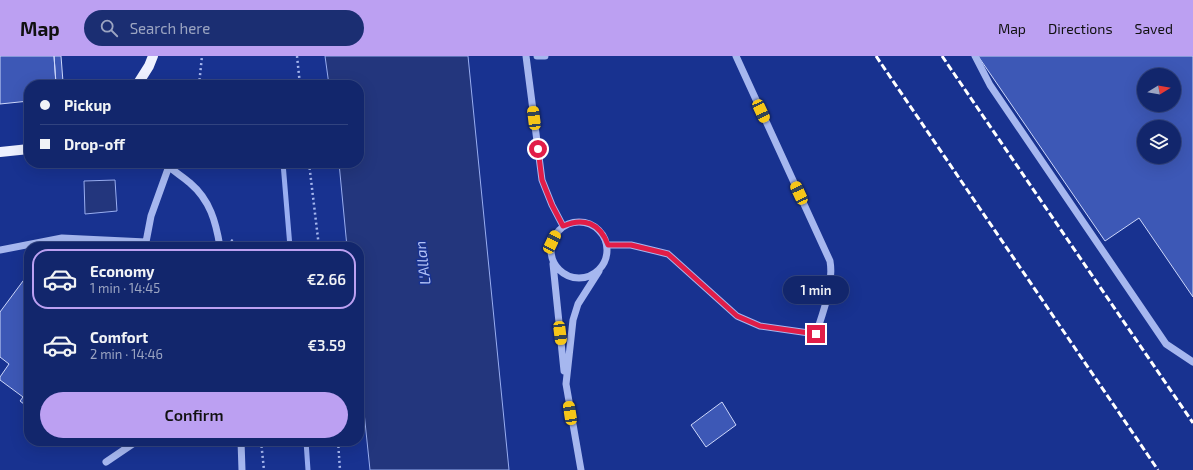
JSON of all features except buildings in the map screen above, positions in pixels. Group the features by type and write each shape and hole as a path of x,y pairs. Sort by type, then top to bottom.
{"main road":[{"path":"140,80 153,56"},
{"path":"0,152 24,150"}],"street":[{"path":"526,56 542,180 552,205 563,226"},
{"path":"537,56 545,56"},
{"path":"608,245 631,245 668,254 737,316 760,326 816,334 827,298 831,268 830,261 736,56"},
{"path":"975,56 990,85 1166,344 1193,362"},
{"path":"148,242 151,216 166,168"},
{"path":"171,168 191,184 208,203 217,229 219,242"},
{"path":"566,384 573,320 578,304 605,263 608,254 608,245 598,228 581,221 572,222 563,226 556,233 552,242 551,251 566,384 581,470"},
{"path":"41,242 62,238 111,242"},
{"path":"0,250 24,245"},
{"path":"552,260 561,272 573,278 582,279 592,276 599,271"},
{"path":"106,462 130,446"},
{"path":"241,446 242,470"}],"path":[{"path":"200,80 202,56"},
{"path":"297,56 299,80"},
{"path":"310,168 318,242"},
{"path":"262,446 264,470"},
{"path":"338,446 340,470"}],"water":[{"name":"L'Allan","path":"325,56 468,56 509,470 370,470 364,412 364,242 347,242 339,168 364,168 364,80 328,80"},
{"path":"115,180 117,211 85,214 84,181"}],"waterway":[{"path":"283,168 290,242"},
{"path":"306,446 308,470"}],"railway":[{"path":"876,56 1158,470"},
{"path":"942,56 1193,423"}],"route":[{"path":"538,149 542,180 552,205 563,226 572,222 581,221 598,228 608,245 631,245 668,254 737,316 760,326 816,334"}]}
